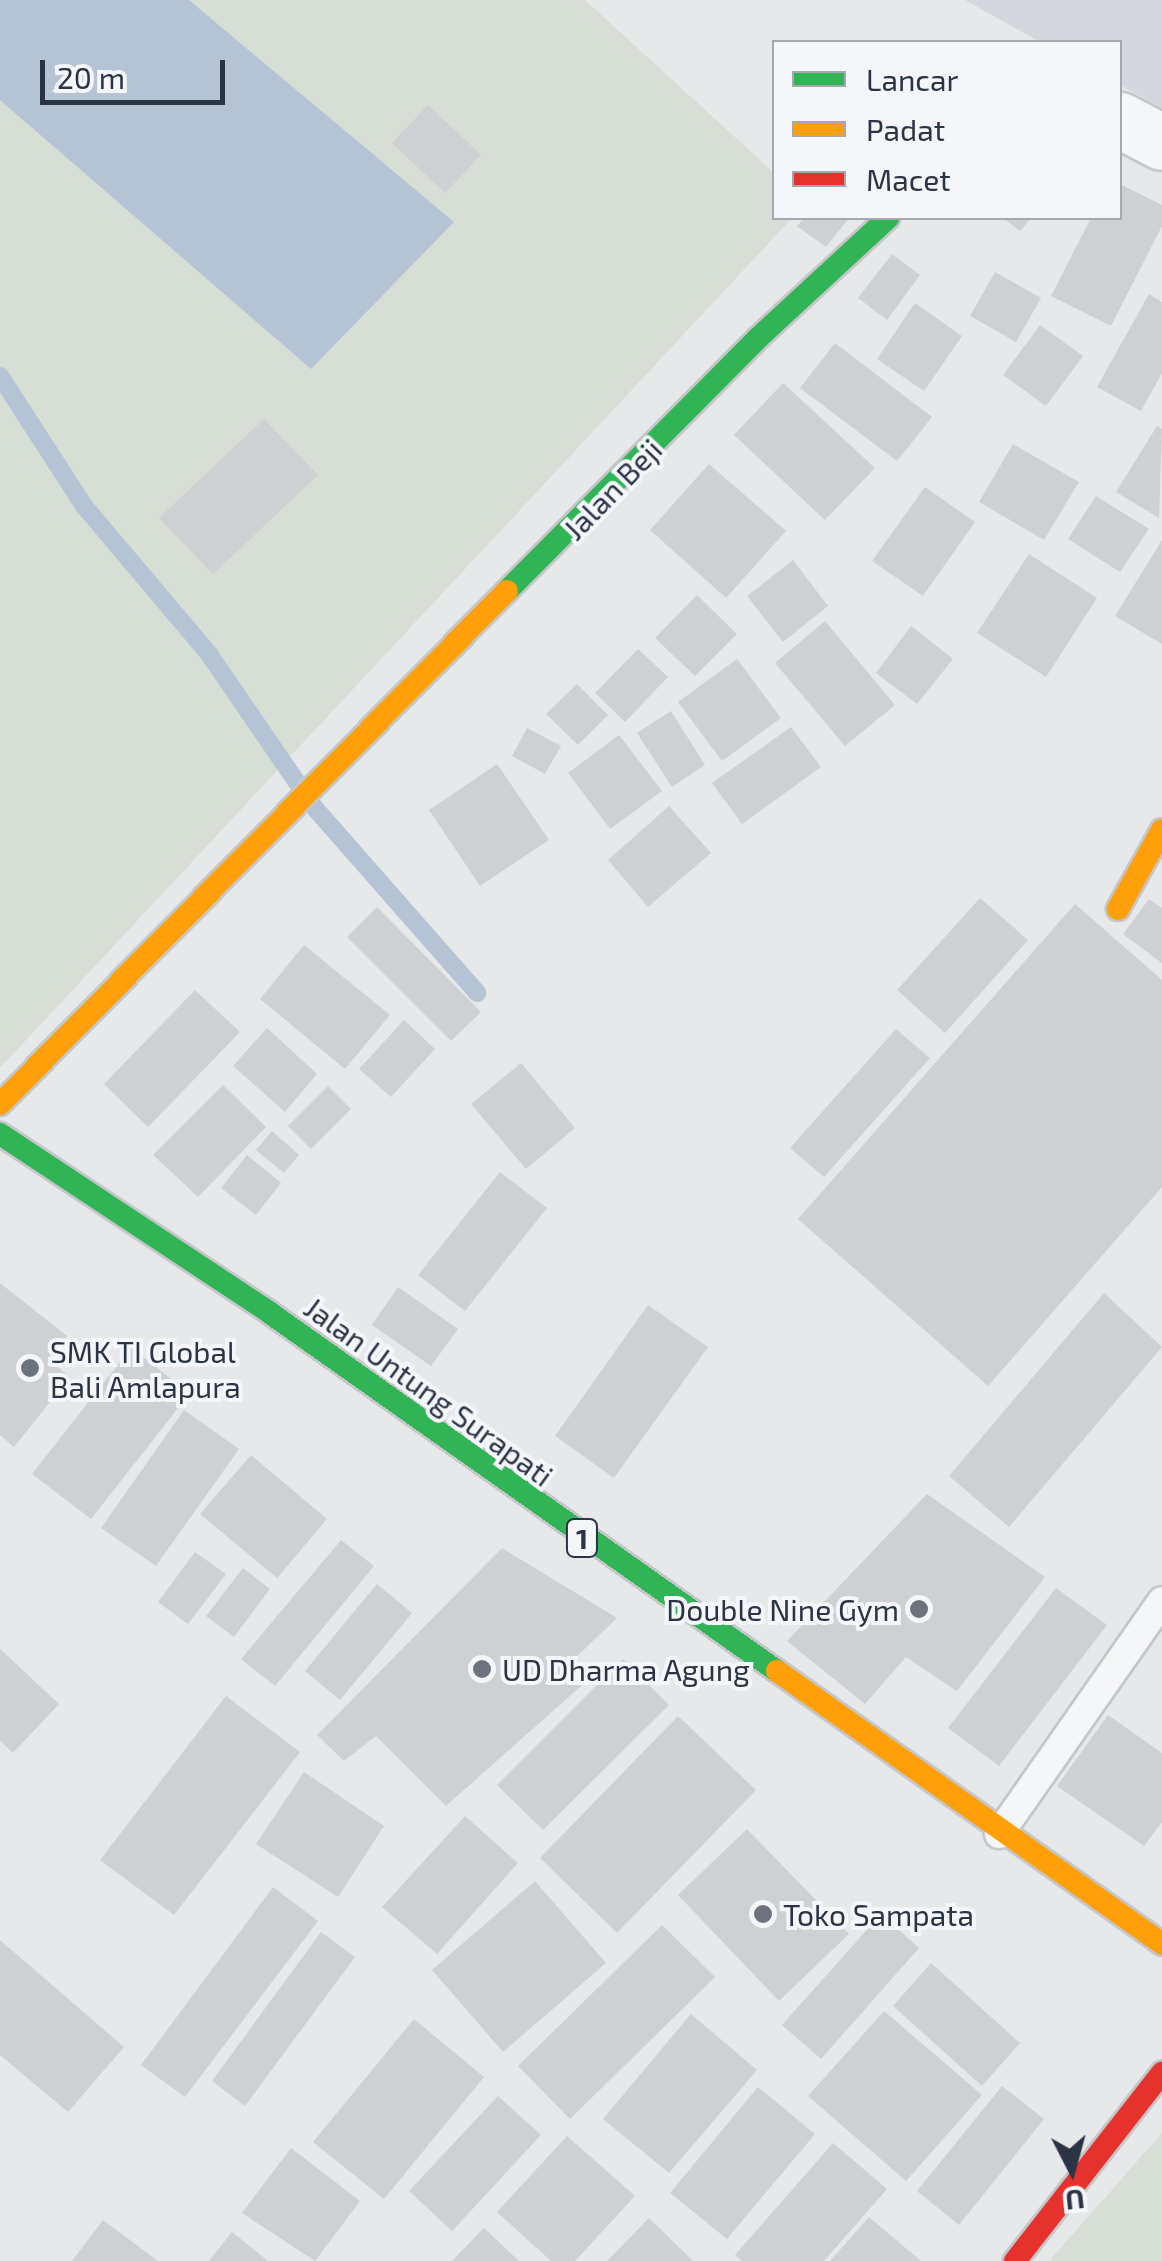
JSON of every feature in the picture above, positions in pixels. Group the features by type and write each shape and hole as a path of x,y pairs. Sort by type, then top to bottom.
{"main road":[{"name":"Jalan Beji","path":"0,1104 288,820 758,338 886,220"},
{"path":"1118,909 1162,830"},
{"name":"Jalan Untung Surapati","path":"0,1134 270,1313 999,1834 1162,1944"},
{"path":"1015,2261 1162,2072"}],"street":[{"path":"1122,121 1162,142"}],"lane":[{"path":"999,1834 1162,1601"}],"shaded area":[{"path":"0,0 585,0 772,171 772,220 790,220 0,1068"},
{"path":"965,0 1162,0 1162,108 1122,86 1122,40 1036,40"},
{"path":"1162,2133 1162,2261 1049,2261"}],"water":[{"path":"0,0 189,0 454,222 311,369 0,100"}],"building":[{"path":"428,105 481,155 445,193 392,143"},
{"path":"1122,185 1162,205 1162,226 1111,326 1051,296 1090,220 1122,220"},
{"path":"802,220 847,220 826,247 797,226"},
{"path":"1006,220 1029,220 1020,231"},
{"path":"892,254 920,275 887,320 858,298"},
{"path":"995,272 1041,298 1016,342 970,316"},
{"path":"1149,294 1162,302 1162,373 1141,411 1097,387"},
{"path":"915,303 962,336 924,391 877,359"},
{"path":"1040,325 1083,356 1046,406 1003,375"},
{"path":"835,343 932,417 897,461 800,388"},
{"path":"783,383 875,468 825,520 734,435"},
{"path":"264,419 318,475 213,574 159,518"},
{"path":"1157,426 1162,429 1159,518 1116,492"},
{"path":"1013,444 1079,482 1044,540 979,502"},
{"path":"709,464 786,531 726,598 650,530"},
{"path":"925,487 975,522 923,596 872,561"},
{"path":"1096,496 1149,529 1120,572 1068,539"},
{"path":"1162,540 1162,644 1115,616"},
{"path":"1029,554 1097,598 1046,677 977,633"},
{"path":"793,560 828,606 783,642 747,596"},
{"path":"697,595 737,634 695,676 655,638"},
{"path":"825,621 895,705 845,746 775,663"},
{"path":"911,626 953,659 917,704 876,673"},
{"path":"638,649 668,677 625,722 595,693"},
{"path":"737,659 781,718 722,761 678,702"},
{"path":"577,684 608,715 578,745 546,714"},
{"path":"671,711 705,765 672,787 637,733"},
{"path":"791,727 821,767 742,824 712,783"},
{"path":"527,728 561,746 545,774 512,756"},
{"path":"619,735 662,791 610,829 568,773"},
{"path":"497,764 549,840 480,886 429,810"},
{"path":"669,806 711,853 648,907 608,860"},
{"path":"980,898 1028,940 945,1033 897,990"},
{"path":"1149,899 1162,908 1162,963 1123,934"},
{"path":"1075,904 1162,980 1162,1187 988,1386 798,1219"},
{"path":"377,907 481,1012 451,1041 347,937"},
{"path":"304,945 390,1015 345,1069 260,999"},
{"path":"195,990 240,1032 148,1127 104,1084"},
{"path":"404,1020 435,1049 391,1097 359,1069"},
{"path":"267,1028 317,1074 285,1112 233,1066"},
{"path":"896,1029 930,1058 824,1177 790,1148"},
{"path":"521,1063 575,1128 526,1169 471,1104"},
{"path":"223,1085 266,1127 198,1197 153,1155"},
{"path":"328,1086 351,1109 311,1149 288,1126"},
{"path":"272,1131 299,1155 284,1173 256,1150"},
{"path":"247,1155 281,1183 256,1215 221,1188"},
{"path":"500,1172 547,1208 465,1311 418,1275"},
{"name":"SMK TI Global Bali Amlapura","path":"0,1283 67,1336 48,1359 70,1377 14,1447 0,1435"},
{"path":"398,1287 458,1329 431,1366 372,1325"},
{"path":"1104,1293 1162,1347 1009,1527 949,1476"},
{"path":"648,1305 708,1347 614,1478 555,1436"},
{"path":"131,1348 190,1393 91,1519 32,1474"},
{"path":"184,1410 239,1449 156,1566 101,1528"},
{"path":"251,1455 327,1519 277,1578 200,1514"},
{"name":"Double Nine Gym","path":"927,1494 1045,1577 957,1691 906,1657 865,1704 787,1641"},
{"path":"341,1540 374,1566 275,1686 241,1659"},
{"name":"UD Dharma Agung","path":"502,1548 617,1618 572,1661 590,1678 446,1806 376,1736 344,1761 317,1735"},
{"path":"195,1552 226,1574 188,1624 158,1602"},
{"path":"243,1568 270,1589 234,1637 206,1616"},
{"path":"377,1584 412,1613 340,1700 305,1671"},
{"path":"1056,1588 1107,1625 999,1766 948,1728"},
{"path":"0,1649 59,1704 13,1753 0,1741"},
{"path":"623,1659 669,1705 543,1830 497,1785"},
{"path":"226,1696 300,1752 174,1915 100,1860"},
{"path":"1108,1715 1162,1753 1162,1822 1144,1846 1057,1786"},
{"path":"678,1716 756,1790 617,1933 540,1858"},
{"path":"304,1772 384,1826 338,1897 256,1844"},
{"path":"465,1816 518,1863 437,1954 382,1907"},
{"name":"Toko Sampata","path":"747,1829 849,1934 779,2001 678,1895"},
{"path":"535,1881 606,1963 503,2052 432,1970"},
{"path":"273,1887 318,1921 185,2097 141,2065"},
{"path":"881,1914 919,1948 821,2059 782,2025"},
{"path":"662,1925 715,1977 570,2119 518,2066"},
{"path":"321,1932 355,1957 245,2106 212,2081"},
{"path":"0,1940 124,2047 68,2112 0,2055"},
{"path":"931,1963 1020,2043 982,2086 893,2006"},
{"path":"884,2011 982,2095 906,2181 808,2096"},
{"path":"691,2014 757,2070 669,2173 603,2119"},
{"path":"414,2019 484,2077 384,2199 313,2142"},
{"path":"1002,2086 1044,2119 959,2225 917,2191"},
{"path":"758,2087 815,2134 727,2239 670,2193"},
{"path":"498,2096 541,2135 452,2231 409,2191"},
{"path":"567,2136 635,2196 575,2261 551,2261 497,2212"},
{"path":"833,2143 887,2189 824,2261 742,2261 735,2255"},
{"path":"291,2148 360,2201 315,2261 242,2213"},
{"path":"869,2217 921,2261 830,2261"},
{"path":"649,2218 693,2261 607,2261"},
{"path":"103,2220 158,2261 72,2261"},
{"path":"484,2228 519,2261 452,2261"},
{"path":"232,2232 268,2261 209,2261"}],"waterway":[{"path":"0,376 84,506 209,654 313,806 477,993"}],"traffic: fast":[{"path":"507,591 758,338 886,220"},
{"path":"0,1134 270,1313 777,1671"}],"traffic: slow":[{"path":"0,1104 507,591"},
{"path":"1118,909 1162,830"},
{"path":"777,1671 1162,1944"}],"traffic: jam":[{"path":"1015,2261 1162,2073"}],"place":[{"name":"SMK TI Global Bali Amlapura","path":"30,1368"},
{"name":"Double Nine Gym","path":"919,1609"},
{"name":"UD Dharma Agung","path":"482,1669"},
{"name":"Toko Sampata","path":"763,1914"}]}
